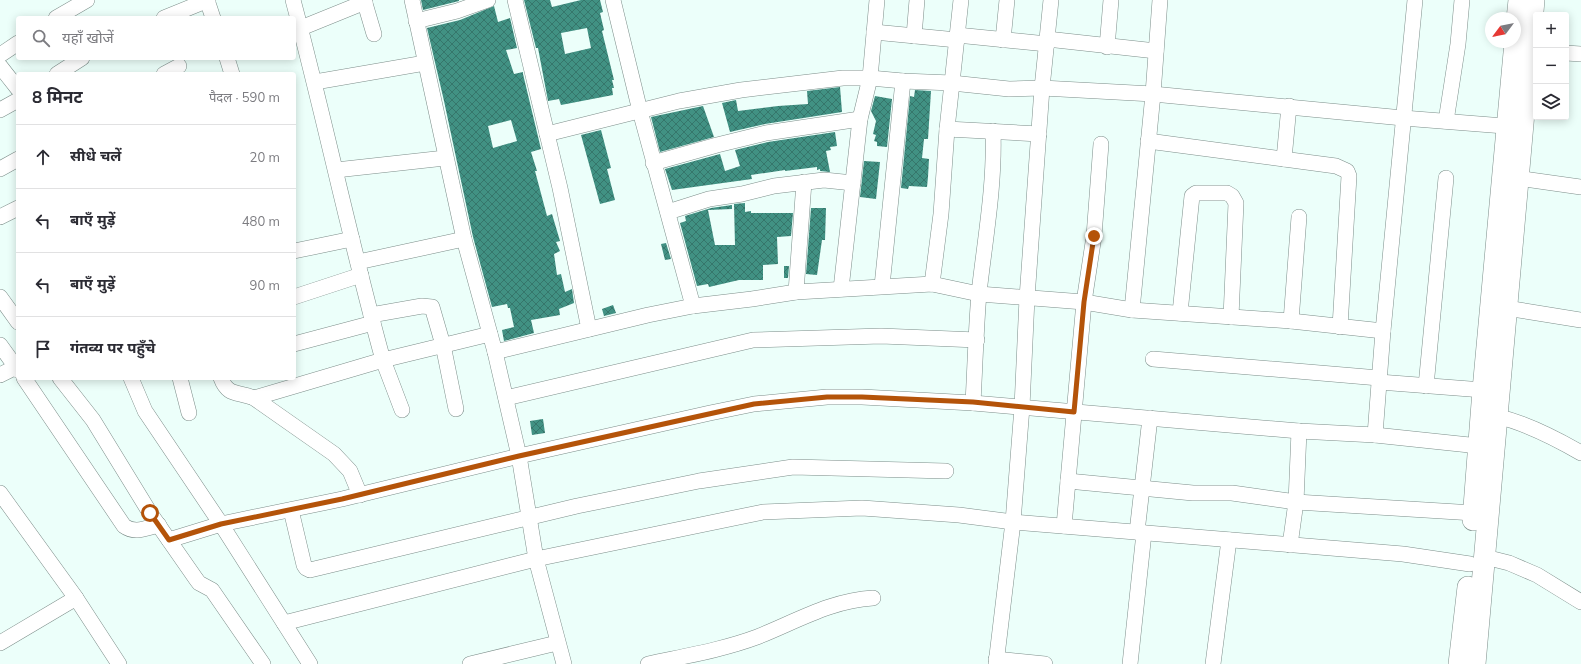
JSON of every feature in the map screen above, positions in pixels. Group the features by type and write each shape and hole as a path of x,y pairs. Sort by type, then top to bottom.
{"street":[{"path":"59,16 87,0"},
{"path":"169,16 208,0 212,16"},
{"path":"293,0 315,82 372,319 383,360 402,410"},
{"path":"412,0 445,158 464,239 495,352 519,456 536,559 557,643 564,664"},
{"path":"416,20 467,4 488,0"},
{"path":"515,0 548,134 589,329"},
{"path":"613,0 653,163 668,212 693,306"},
{"path":"841,289 860,119 870,78 877,0"},
{"path":"914,36 917,0"},
{"path":"932,284 961,0"},
{"path":"1003,40 1007,0"},
{"path":"1045,664 996,662 1013,522 1022,407 1027,298 1042,88 1051,0"},
{"path":"1107,47 1111,0"},
{"path":"1132,310 1153,94 1160,0"},
{"path":"1375,435 1383,332 1415,0"},
{"path":"1446,121 1458,44 1462,0"},
{"path":"1519,0 1524,46"},
{"path":"1475,664 1477,561 1487,432 1483,390 1524,46 1534,0"},
{"path":"301,28 364,1 374,34"},
{"path":"874,32 914,36 1047,42 1156,51"},
{"path":"0,56 16,44"},
{"path":"1569,53 1581,54"},
{"path":"60,72 79,60"},
{"path":"228,60 231,72"},
{"path":"315,82 425,63"},
{"path":"0,66 16,86"},
{"path":"168,72 179,66"},
{"path":"548,134 679,101 741,90 843,78 870,78 1009,88 1042,88 1153,94 1403,118 1515,127"},
{"path":"882,286 903,81"},
{"path":"0,110 16,101"},
{"path":"1284,159 1289,106"},
{"path":"653,163 717,144 766,133 860,119"},
{"path":"1459,664 1477,561 1474,513 1506,308 1517,178 1515,127"},
{"path":"947,129 1039,134"},
{"path":"973,402 979,294 994,150 993,131"},
{"path":"1148,141 1336,166 1347,172 1349,176 1340,327"},
{"path":"1064,526 1084,302 1094,236 1101,144"},
{"path":"336,170 445,158"},
{"path":"0,169 16,160"},
{"path":"1426,386 1446,178"},
{"path":"1517,178 1581,187"},
{"path":"668,212 709,199 742,194 774,186 824,180 852,183"},
{"path":"796,292 804,182"},
{"path":"1180,313 1192,196 1196,193 1228,193 1232,196 1236,203 1231,317"},
{"path":"0,217 16,209"},
{"path":"1290,321 1299,217"},
{"path":"296,251 352,239"},
{"path":"296,295 359,269 464,239"},
{"path":"495,352 648,314 693,306 796,292 932,284 979,294 1084,302 1132,310 1290,321 1383,332"},
{"path":"0,298 16,319"},
{"path":"296,343 372,319 422,306 432,307 443,345 456,410"},
{"path":"1506,308 1581,320"},
{"path":"254,398 383,360 490,334"},
{"path":"506,398 753,340 881,336 976,340"},
{"path":"0,345 16,368"},
{"path":"1153,359 1379,380 1426,386 1483,390"},
{"path":"0,375 16,372"},
{"path":"24,380 124,526 135,531 159,525"},
{"path":"62,380 93,420 159,525 196,579 199,583 212,590 263,664"},
{"path":"132,380 145,411 221,524 310,664"},
{"path":"181,380 189,413"},
{"path":"222,380 225,388 229,392 254,398 334,454 350,471 360,495"},
{"path":"169,540 221,524 360,495 519,456 754,404 834,397 973,402 1299,431 1375,435 1487,432 1515,422 1581,453"},
{"path":"1130,664 1142,488 1150,418"},
{"path":"1290,545 1296,502 1299,431"},
{"path":"290,510 304,565 310,570 529,517 699,482 793,467 946,471"},
{"path":"1068,481 1193,493 1232,494 1296,502 1474,513"},
{"path":"0,493 76,598 119,664"},
{"path":"284,623 536,559 763,512 862,508 959,515 1013,522 1509,563 1537,575 1581,602"},
{"path":"1213,664 1229,540"},
{"path":"0,643 76,598"},
{"path":"648,664 723,648 757,637 827,608 852,600 873,598"},
{"path":"470,664 557,643"}],"building":[{"path":"421,0 459,0 459,1 423,10"},
{"path":"524,0 550,0 552,7 581,0 600,0 603,12 600,13 604,30 602,31 614,80 612,80 614,88 612,88 613,95 561,105 559,99 548,101 538,48 536,48","holes":["587,28 591,48 565,54 561,33"]},
{"path":"494,6 498,22 510,18 517,48 506,50 514,74 523,72 541,149 531,152 537,171 535,171 547,216 552,214 560,241 556,242 560,251 554,254 557,275 561,274 565,292 572,289 574,303 559,309 560,315 531,320 534,333 504,341 502,330 514,327 510,308 508,308 507,304 492,307 473,237 427,28 460,20","holes":["511,120 517,141 493,148 488,126"]},
{"path":"840,87 842,112 765,124 730,132 722,103 736,100 738,111 808,104 807,91"},
{"path":"915,90 931,91 928,139 924,139 922,158 929,159 928,177 927,187 909,186 908,189 901,188 910,96 914,97"},
{"path":"875,96 892,99 887,147 877,146 877,142 874,141 876,135 873,134 876,121 871,111"},
{"path":"703,106 714,137 660,152 651,117"},
{"path":"601,130 611,168 607,169 615,200 600,204 581,135"},
{"path":"835,132 837,146 830,147 831,150 826,151 830,172 820,171 820,169 817,170 817,167 785,170 751,175 752,179 672,190 665,169 720,154 725,171 740,166 735,150 768,142"},
{"path":"864,161 880,162 876,199 860,197"},
{"path":"745,203 745,212 793,213 791,236 777,237 778,264 763,265 763,280 739,280 709,287 708,284 697,286 680,223 686,221 685,216 711,208 732,205 732,209 708,210 715,245 735,245 734,204"},
{"path":"811,208 826,208 825,240 822,240 817,275 806,274"},
{"path":"666,243 671,259 665,260 661,244"},
{"path":"784,266 789,266 788,278 784,278"},
{"path":"613,305 616,313 604,316 602,309"},
{"path":"543,419 545,433 532,435 530,421"}],"route":[{"path":"150,513 169,540 221,524 342,499 519,456 710,413 754,404 790,400 827,397 862,397 973,402 1074,412 1084,302 1094,236"}]}
